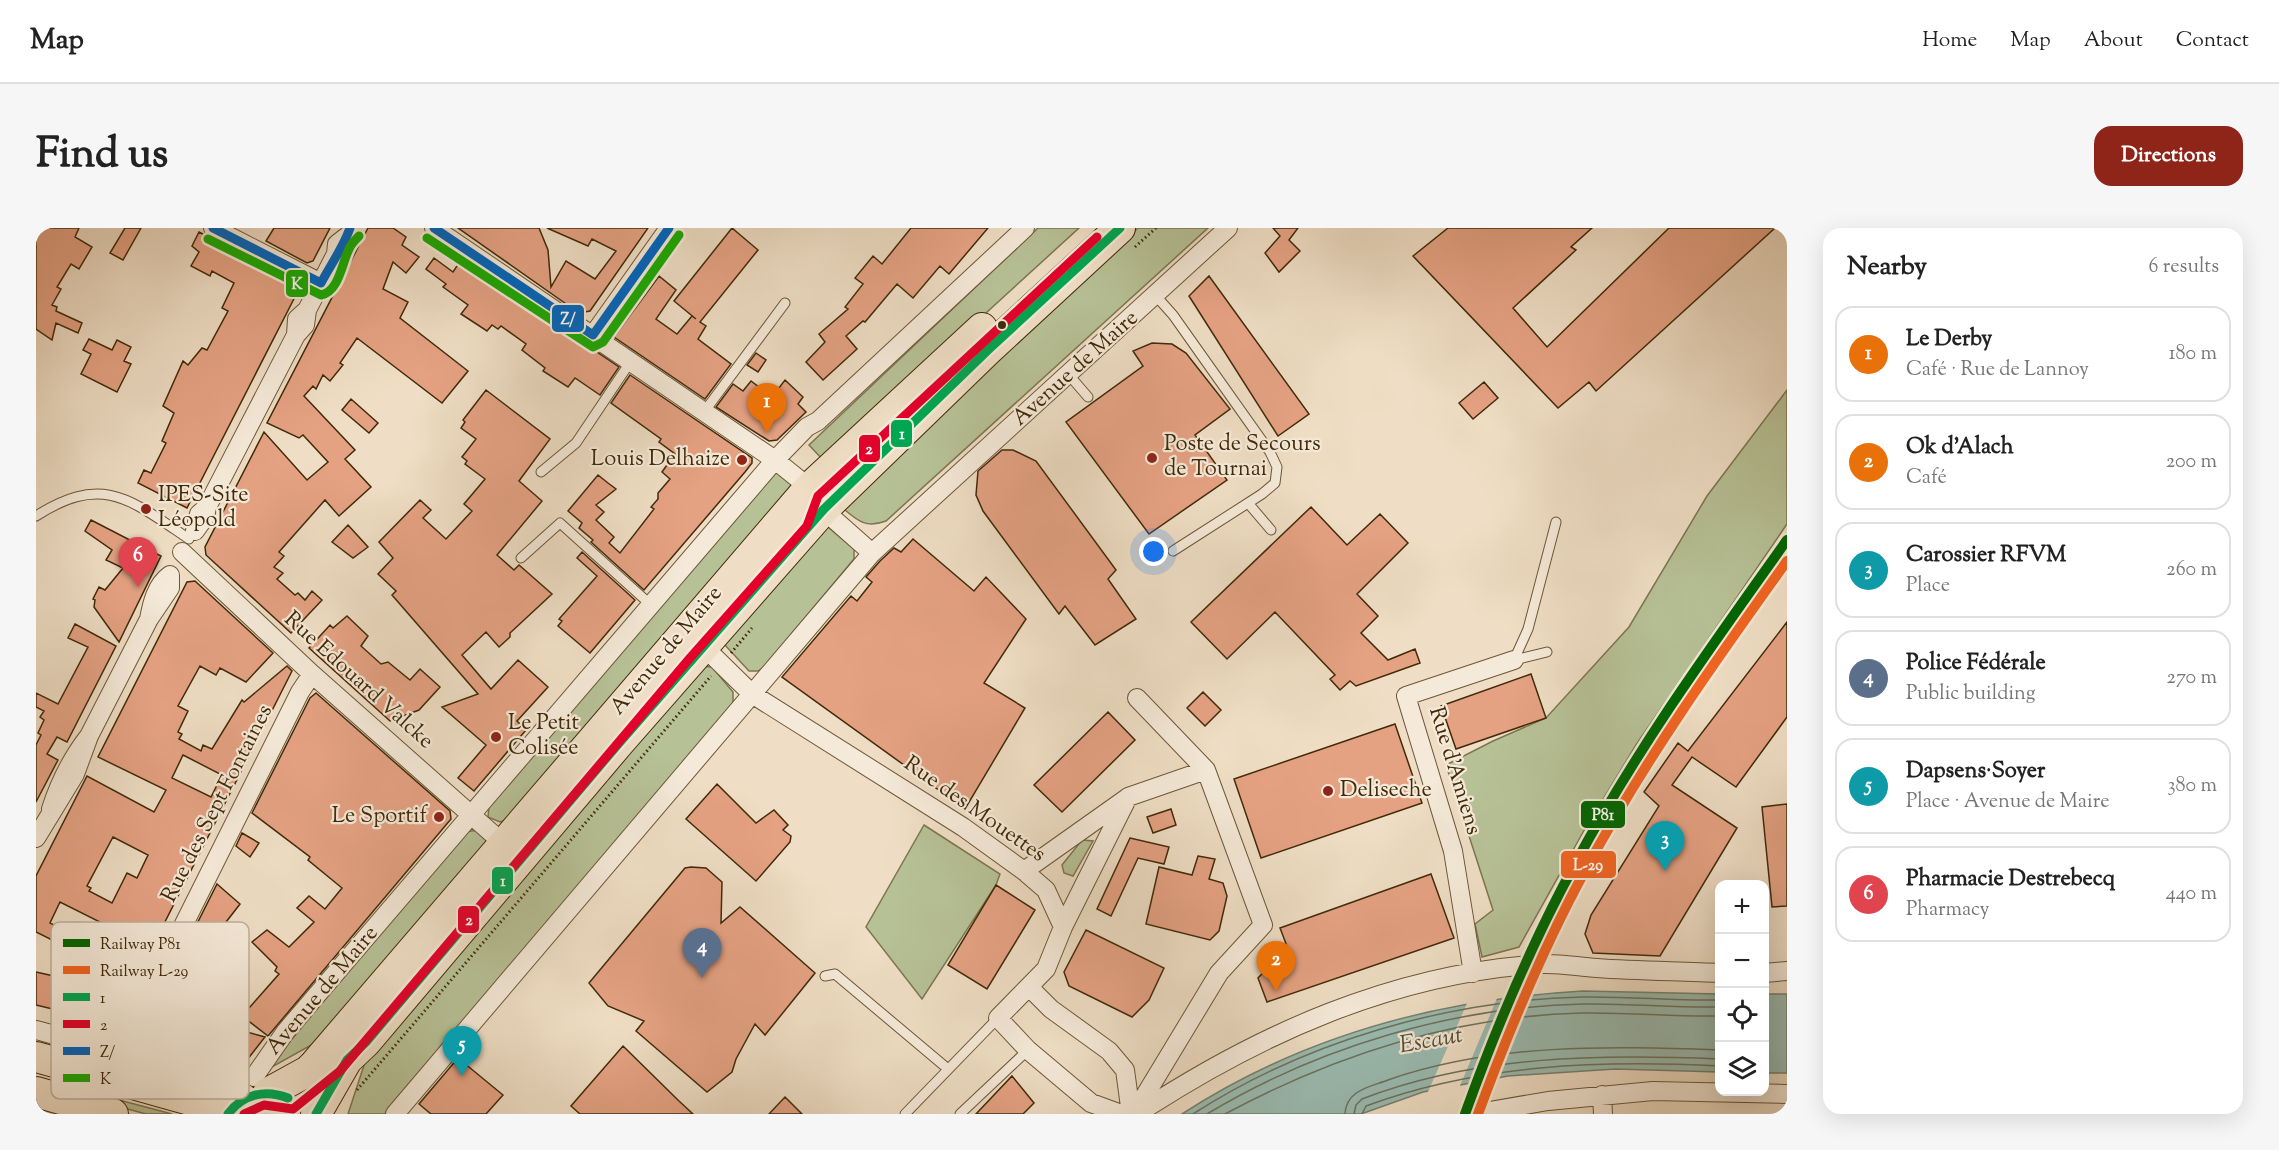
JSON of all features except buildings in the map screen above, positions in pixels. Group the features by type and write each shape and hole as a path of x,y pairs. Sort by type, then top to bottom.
{"main road":[{"name":"Avenue de Maire","path":"343,1048 504,844 816,499 1089,228"},
{"name":"Avenue de Maire","path":"343,1048 619,743 713,656 816,499 988,350 1125,239"},
{"name":"Avenue de Maire","path":"316,1114 347,1060 343,1048"},
{"path":"255,1095 284,1068 343,1048 342,1103"},
{"path":"36,1057 51,1061"},
{"path":"36,1092 51,1096"},
{"path":"60,1099 113,1114"},
{"path":"187,1099 197,1102 222,1099"}],"street":[{"path":"213,228 321,283"},
{"path":"434,228 775,460 872,553"},
{"path":"593,335 669,228"},
{"name":"Avenue de Maire","path":"255,1095 279,1039 775,460 807,427 818,421 1025,228"},
{"name":"Avenue de Maire","path":"395,1114 872,553 1070,375 1228,228"},
{"path":"36,838 51,809 69,785 82,759 89,736 149,620 170,588 170,576 189,541 199,514 207,507 296,335 305,325 307,310 336,254 344,249 348,232"},
{"name":"Rue Edouard Valcke","path":"189,541 312,674 504,844"},
{"path":"713,656 752,694"},
{"name":"Rue d'Amiens","path":"1473,973 1453,851 1406,696 1514,660"},
{"name":"Rue des Sept Fontaines","path":"185,922 300,692 312,674"},
{"name":"Rue des Mouettes","path":"752,694 963,827 1024,871 1046,890 1063,927"},
{"path":"1133,1114 1219,973 1263,925 1206,771 1137,698"},
{"path":"1024,871 1128,797 1206,771"},
{"path":"1121,1114 1091,1102 1028,1050 998,1018 1046,969 1063,927 1128,797"},
{"path":"1133,1114 1205,1070 1308,1019 1415,985 1473,973 1544,964 1715,973"},
{"path":"1769,973 1787,972"},
{"path":"1029,987 1051,1009 1109,1051 1125,1070 1133,1114"},
{"path":"36,1030 51,1034"},
{"path":"1472,1114 1602,1095 1653,1091 1787,1094"},
{"path":"1602,1095 1603,1114"}],"lane":[{"path":"1156,296 1173,315 1270,452 1277,467 1275,483 1173,551"},
{"path":"704,412 785,303"},
{"path":"541,472 576,443 631,362"},
{"path":"1070,375 1088,397"},
{"path":"36,516 54,505 82,495 113,494 189,541"},
{"path":"255,1095 343,1048 689,641 816,499"},
{"path":"1248,503 1271,530"},
{"path":"1514,660 1528,629 1556,522"},
{"name":"Avenue de Maire","path":"521,558 560,523 651,605"},
{"path":"1514,660 1547,652"},
{"path":"825,976 835,974 948,1069"},
{"path":"905,1114 998,1018"},
{"path":"960,1114 1028,1050"}],"path":[{"path":"1125,239 1156,228"},
{"path":"342,1103 373,1072 713,656 757,622"}],"green space":[{"path":"1038,228 1079,228 824,461 809,445"},
{"path":"1138,228 1208,228 886,521 874,524 864,523 845,510 844,496"},
{"path":"1787,390 1787,524 1636,745 1585,829 1519,947 1482,957 1475,924 1493,910 1446,765 1546,718 1629,627 1707,496"},
{"path":"776,472 791,483 791,493 518,815 500,822 488,817 489,807"},
{"path":"818,527 828,527 854,549 854,559 764,667 758,671 749,671 724,644"},
{"path":"698,666 712,667 733,692 733,706 385,1114 348,1114 368,1053"},
{"path":"924,825 1000,874 996,885 922,999 866,927"},
{"path":"479,830 488,843 315,1043 272,1067 271,1064 465,832"},
{"path":"1082,840 1093,841 1073,876 1064,873 1062,865"},
{"path":"36,1078 51,1082 51,1088 36,1084"},
{"path":"91,1099 115,1099 172,1114 146,1114"}],"water":[{"name":"Escaut","path":"1583,991 1715,994 1715,1072 1615,1069 1508,1076 1423,1092 1361,1114 1182,1114 1275,1063 1324,1043 1374,1026 1425,1013 1530,995"},
{"path":"1769,994 1787,994 1787,1073 1769,1073"}],"pier":[{"path":"1530,991 1492,1082 1469,1087 1507,994"},
{"path":"1498,996 1459,1088 1427,1094 1468,1001"}],"rail line":[{"name":"P81","path":"1465,1114 1529,956 1559,894 1599,822 1649,739 1787,540"},
{"name":"L-29","path":"1478,1114 1514,1020 1541,959 1570,898 1608,829 1656,750 1787,561"}],"transit line":[{"name":"Z/","path":"213,228 321,283"},
{"name":"Z/","path":"321,283 350,228"},
{"name":"Z/","path":"434,228 593,335 669,228"},
{"name":"1","path":"316,1114 347,1060 366,1042 619,743 824,509 988,350 1120,228"},
{"name":"K","path":"427,238 593,347 603,342 679,235"},
{"name":"K","path":"208,239 321,295 332,288 336,282 350,247 359,236"},
{"name":"2","path":"244,1114 264,1105 293,1109 340,1071 690,658 807,526 818,496 1097,237"},
{"name":"1","path":"249,1098 271,1094 288,1098"},
{"name":"1","path":"228,1114 246,1099"}],"place":[{"name":"Le Derby","path":"767,433"},
{"name":"Poste de Secours de Tournai","path":"1152,458"},
{"name":"Louis Delhaize","path":"742,460"},
{"name":"IPES-Site Léopold","path":"146,509"},
{"name":"Pharmacie Destrebecq","path":"138,587"},
{"name":"Le Petit Colisée","path":"496,737"},
{"name":"Deliseche","path":"1328,791"},
{"name":"Le Sportif","path":"439,817"},
{"name":"Carossier RFVM","path":"1665,871"},
{"name":"Police Fédérale","path":"702,978"},
{"name":"Ok d'Alach","path":"1276,991"},
{"name":"Dapsens·Soyer","path":"462,1076"}]}
